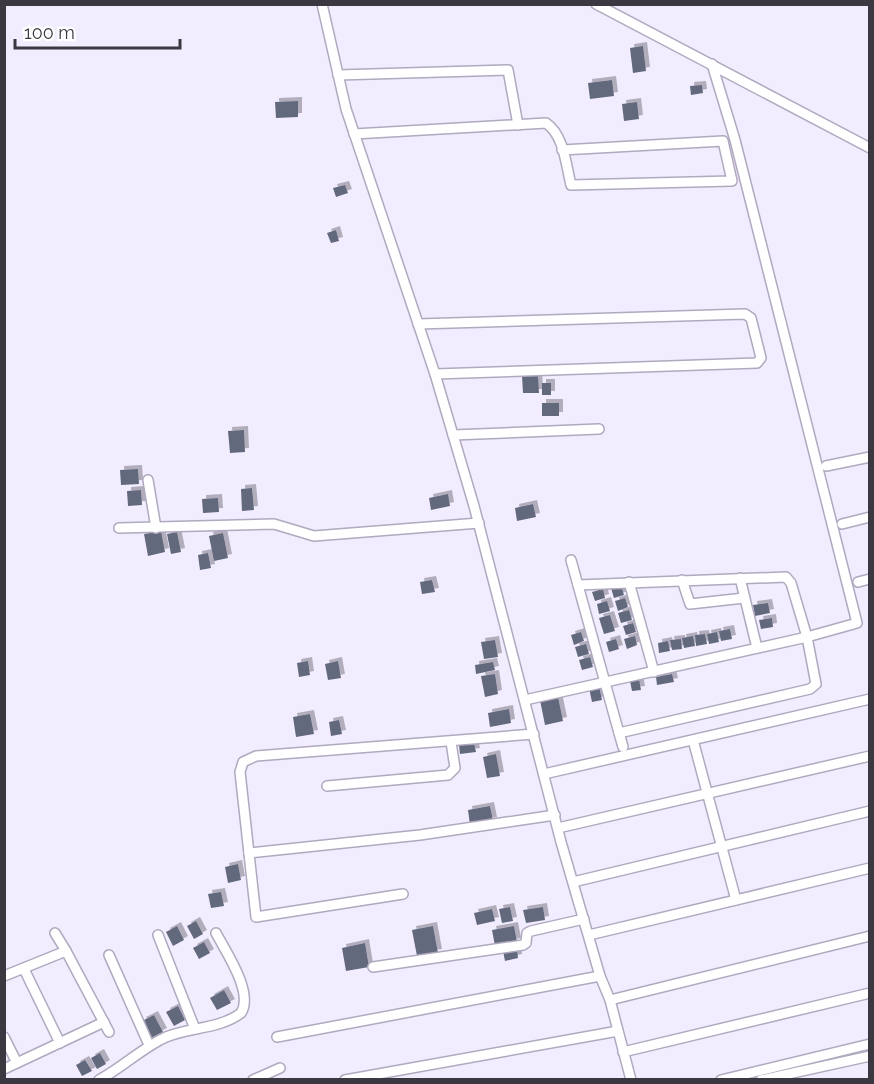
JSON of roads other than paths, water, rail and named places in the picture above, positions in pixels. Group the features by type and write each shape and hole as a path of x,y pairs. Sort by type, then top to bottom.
{"street":[{"path":"322,4 354,134 435,374 479,523 558,828 600,976 610,999 631,1080"},
{"path":"596,4 870,148"},
{"path":"525,700 807,637 857,622 735,140 712,64"},
{"path":"338,75 508,70 518,125"},
{"path":"354,134 546,123 558,135 571,185 732,181 723,141 562,150"},
{"path":"418,324 745,314 751,318 761,355 757,363 435,374"},
{"path":"453,435 599,429"},
{"path":"826,466 870,457"},
{"path":"148,480 156,528"},
{"path":"842,524 870,518"},
{"path":"119,528 274,524 314,536 479,523"},
{"path":"572,560 623,747"},
{"path":"578,585 782,576 789,579 807,637 816,680 810,689 619,733"},
{"path":"740,578 757,648"},
{"path":"858,582 870,579"},
{"path":"682,580 690,604 744,598"},
{"path":"629,582 654,672"},
{"path":"544,774 870,699"},
{"path":"404,894 256,917 253,852 240,772 243,762 249,758 534,734"},
{"path":"693,740 736,900"},
{"path":"327,786 448,775 455,768 451,742"},
{"path":"558,828 870,756"},
{"path":"573,882 870,812"},
{"path":"253,852 429,834 555,815"},
{"path":"589,935 870,868"},
{"path":"373,967 523,945 526,943 527,933 531,930 584,919"},
{"path":"55,933 109,1032"},
{"path":"99,1080 125,1064 149,1045 238,1016 246,1003 244,991 216,933"},
{"path":"158,935 195,1029"},
{"path":"610,999 870,936"},
{"path":"4,976 66,951"},
{"path":"109,955 149,1045"},
{"path":"24,969 60,1043"},
{"path":"277,1037 600,976"},
{"path":"623,1052 870,993"},
{"path":"4,1069 104,1022"},
{"path":"345,1080 618,1031"},
{"path":"4,1037 17,1063"},
{"path":"721,1080 870,1044"},
{"path":"761,1080 870,1056"},
{"path":"255,1079 280,1068"},
{"path":"407,1068 409,1080"}]}
